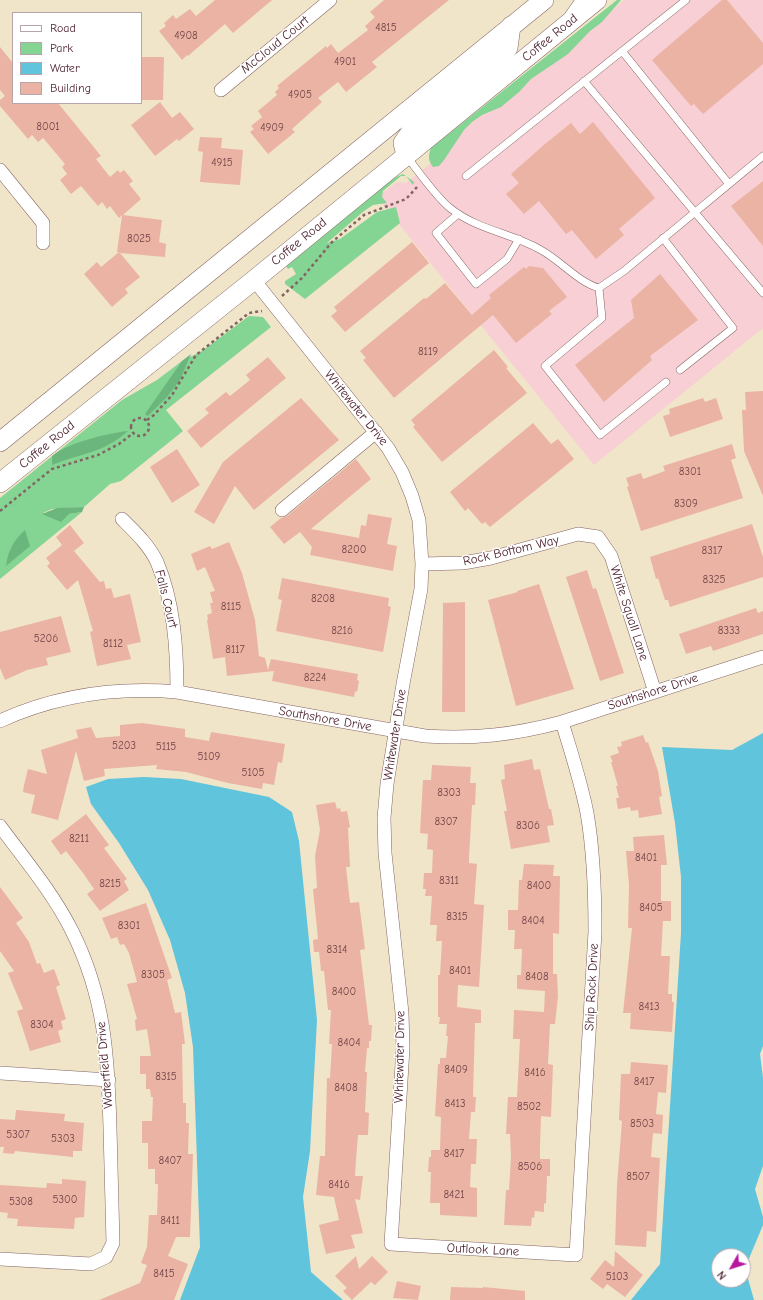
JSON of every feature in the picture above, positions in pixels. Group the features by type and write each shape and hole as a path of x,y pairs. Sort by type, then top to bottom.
{"main road":[{"path":"0,442 544,0"},
{"name":"Coffee Road","path":"0,483 254,280 597,0"},
{"path":"406,155 403,143 412,130 508,48 511,26"}],"street":[{"name":"McCloud Court","path":"221,90 330,0"},
{"path":"0,170 42,223 43,243"},
{"name":"Whitewater Drive","path":"254,280 388,448 402,472 412,496 419,520 422,564 421,589 403,684 387,784 384,818 385,853 402,1014 403,1048 391,1244"},
{"path":"282,510 376,432"},
{"name":"Falls Court","path":"122,519 142,538 156,561 163,581 174,630 177,657 177,692"},
{"name":"Rock Bottom Way","path":"422,564 463,563 491,558 578,534 598,537"},
{"name":"White Squall Lane","path":"598,537 611,556 655,692"},
{"name":"Southshore Drive","path":"0,721 45,703 79,695 114,691 148,690 177,692 425,736 453,738 494,736 528,731 562,722 763,657"},
{"name":"Ship Rock Drive","path":"562,722 576,768 587,813 592,850 595,896 595,932 576,1255"},
{"name":"Waterfield Drive","path":"0,826 54,901 72,930 86,962 97,994 104,1028 109,1080 113,1243 106,1257 91,1264 0,1259"},
{"path":"0,1073 109,1080"},
{"name":"Outlook Lane","path":"391,1244 576,1255"}],"lane":[{"path":"555,33 579,0"},
{"path":"466,176 686,0"},
{"path":"622,51 729,184"},
{"path":"584,81 763,293"},
{"path":"406,155 449,208 458,214 494,231 519,239 558,260 587,284 599,288"},
{"path":"599,288 624,271 763,156"},
{"path":"458,214 436,233 476,284 507,259 519,239"},
{"path":"663,238 733,328 680,370"},
{"path":"599,288 602,318 545,366 600,435 666,382"}],"path":[{"path":"147,420 154,415 172,395 196,355 249,313 260,312 273,304 302,278 332,242 364,215 406,199 426,180"},
{"path":"143,418 147,420 149,423 148,430 144,435 137,437 132,434 130,426 135,420 143,418"},
{"path":"0,511 52,469 98,455 119,444 132,434"}],"shaded area":[{"path":"624,0 763,0 763,328 594,465 377,197 397,182 406,183 435,160 436,151"}],"green space":[{"path":"617,0 621,0 602,22 590,31 568,54 531,79 519,92 501,107 482,115 472,122 464,130 439,166 433,167 429,158 431,148"},
{"path":"403,174 406,176 401,176 383,191 382,197 387,203 373,205 364,211 327,243 340,239 377,212 396,207 400,223 305,299 285,284 285,281 296,274 292,267 288,269 286,266 394,178"},
{"path":"406,176 414,182 413,185"},
{"path":"249,316 263,317 271,327 166,410 183,431 121,481 110,484 84,507 52,509 43,513 69,514 82,512 0,579 0,498 122,400 157,380 182,361 202,351"},
{"path":"191,354 180,380 167,397 148,416 145,414 182,361"},
{"path":"128,431 118,439 100,449 52,465 52,456 59,451 78,443 109,434"},
{"path":"84,507 82,512 69,514 61,522 42,514 57,508"},
{"path":"25,530 30,546 6,566 8,555 12,546"}],"water":[{"path":"763,733 763,1046 760,1054 763,1078 763,1166 755,1189 763,1217 763,1225 751,1254 751,1248 711,1248 711,1288 751,1288 754,1300 631,1300 660,1264 681,933 681,877 675,823 662,747 732,750"},
{"path":"144,777 181,779 269,797 292,812 299,841 317,1020 310,1151 303,1197 311,1272 343,1300 180,1300 200,1247 193,1047 185,993 170,940 148,890 119,843 91,804 86,787 108,779"}],"building":[{"path":"215,0 272,0 233,33 225,24 182,60 159,31 166,26 164,23 173,15 176,19 190,9 196,16"},
{"path":"384,0 449,0 372,62 377,67 346,92 338,82 318,98 322,102 292,129 295,132 268,154 250,132 254,129 251,126 262,117 258,111 277,95 275,92 279,88 277,86 326,46 327,48 331,44 338,53 368,30 365,26 375,17 370,12"},
{"path":"722,0 727,0 763,43 763,64 703,114 694,104 691,106 652,60"},
{"path":"0,47 12,62 12,104 59,104 101,156 96,159 110,177 118,170 120,173 124,170 133,181 129,184 141,199 123,215 162,220 159,242 166,244 165,257 120,253 140,277 125,289 128,293 112,307 84,274 97,262 101,267 119,252 117,252 122,215 119,218 110,206 107,209 102,202 98,206 81,186 71,194 60,180 67,174 62,167 65,164 43,138 38,142 32,135 28,139 0,106 0,100 5,96 0,90"},
{"path":"142,57 164,57 163,100 142,100"},
{"path":"160,102 172,118 180,112 194,129 179,141 177,139 155,156 131,125"},
{"path":"593,122 655,198 619,229 624,235 596,259 572,230 566,234 539,201 524,214 506,194 519,183 511,174 545,144 571,123 580,134"},
{"path":"200,137 222,138 221,148 243,150 240,185 200,182 203,152 198,151"},
{"path":"763,181 763,246 731,206"},
{"path":"412,242 429,263 345,332 331,316 337,311 334,307"},
{"path":"529,266 543,268 567,297 549,311 552,314 516,343 493,315 394,398 363,360 366,358 360,351 424,298 426,299 445,283 472,315 491,298 489,295 524,267 526,269"},
{"path":"660,274 698,320 650,356 652,360 604,402 575,365 634,318 631,300"},
{"path":"494,350 508,367 506,368 527,393 442,462 413,427 415,425 411,420"},
{"path":"268,357 286,378 201,448 187,431 209,413 205,409 226,392 230,396 250,380 246,375"},
{"path":"763,391 763,496 744,451 742,410 746,410 745,392"},
{"path":"301,398 339,440 254,510 235,486 214,524 194,512 223,462"},
{"path":"703,398 705,402 716,398 723,419 670,437 663,416 670,414 669,409"},
{"path":"533,423 551,444 558,439 574,459 490,527 485,522 482,524 468,508 465,511 450,492"},
{"path":"732,444 736,458 731,460 743,498 641,531 627,487 629,486 626,478 641,473 643,479 665,471 663,466"},
{"path":"177,449 200,485 172,503 150,467"},
{"path":"356,459 371,479 311,529 359,538 361,525 366,526 368,514 392,518 387,544 397,546 393,571 310,555 312,547 300,532 284,544 270,527 281,518 287,516"},
{"path":"752,524 763,557 763,577 670,607 668,600 665,600 658,578 656,579 650,557"},
{"path":"70,525 84,543 74,551 100,582 104,581 106,589 111,588 114,598 130,594 141,642 127,645 131,659 97,666 90,632 93,631 78,580 67,590 47,566 50,563 46,558 62,545 56,537"},
{"path":"229,542 242,573 255,620 259,656 265,658 268,670 271,659 358,674 357,680 359,681 357,692 355,691 354,697 272,681 274,671 227,676 225,657 213,659 207,615 212,613 210,603 213,603 210,592 215,591 205,567 197,571 191,554 210,546 212,549"},
{"path":"587,570 593,589 596,588 624,673 600,681 566,577"},
{"path":"282,578 389,598 388,606 391,607 383,652 276,631 282,600 278,599"},
{"path":"539,584 574,689 516,706 488,600 518,592 517,591"},
{"path":"465,602 465,712 442,712 443,603"},
{"path":"756,608 758,613 763,611 763,634 713,651 711,646 686,654 679,634"},
{"path":"61,616 71,652 46,658 48,665 27,670 5,680 0,668 0,632"},
{"path":"142,723 185,729 185,737 209,741 211,732 285,744 282,763 278,762 274,785 263,783 262,789 228,783 186,772 156,769 157,765 104,769 105,776 84,781 76,751 58,820 31,813 35,795 23,792 24,785 28,769 47,774 41,750 78,738 76,730 91,727 96,738 120,736 120,725"},
{"path":"643,735 646,743 648,742 658,771 662,796 659,797 662,814 639,818 638,810 631,811 630,807 618,809 616,798 619,798 616,786 618,786 611,762 613,762 610,756 619,753 617,747 622,746 621,742"},
{"path":"532,759 534,770 540,769 554,825 547,826 550,842 511,849 504,811 507,811 501,780 505,779 504,765"},
{"path":"432,765 471,767 470,783 476,783 475,805 472,805 469,863 477,864 474,904 484,905 479,987 458,985 457,1007 481,1010 481,1023 475,1023 473,1097 476,1097 475,1112 471,1112 469,1139 477,1139 476,1164 471,1164 470,1187 477,1188 477,1217 440,1215 440,1203 430,1203 431,1172 428,1172 429,1157 431,1157 431,1150 440,1150 441,1117 435,1116 438,1064 440,1064 440,1058 446,1058 448,1036 446,1036 447,1024 439,1024 440,1017 438,1017 438,975 440,975 442,941 436,941 437,925 430,925 432,896 425,896 426,889 423,889 424,873 432,873 433,850 427,849 428,834 420,833 423,780 431,780"},
{"path":"335,802 337,809 340,808 341,812 347,811 350,827 348,828 350,867 346,867 350,903 359,902 365,949 360,950 369,1025 372,1025 371,1041 369,1041 369,1048 367,1048 365,1072 367,1072 365,1112 369,1113 368,1135 358,1135 355,1176 363,1176 360,1200 355,1199 363,1233 351,1235 355,1248 326,1254 319,1225 339,1220 334,1197 316,1195 320,1156 325,1156 327,1078 330,1078 332,1044 329,1044 331,1010 328,1010 324,971 321,971 319,952 314,952 313,940 318,939 313,889 317,888 315,856 320,830 316,805"},
{"path":"86,814 109,845 104,848 127,879 124,881 129,890 100,911 87,894 94,889 83,873 66,851 61,855 51,841"},
{"path":"664,835 667,865 661,865 661,901 671,901 671,921 663,921 661,956 670,956 668,994 672,994 672,1002 674,1002 672,1032 630,1029 631,1013 623,1013 632,928 628,928 629,885 626,851 634,851 633,837"},
{"path":"524,864 554,865 553,876 560,876 559,934 553,933 553,974 557,974 558,996 555,1024 550,1024 548,1064 553,1065 551,1117 541,1116 540,1146 540,1159 550,1159 550,1176 547,1176 546,1204 544,1203 544,1212 535,1211 534,1218 532,1217 531,1226 504,1225 506,1190 509,1190 511,1158 510,1134 506,1134 508,1097 517,1097 520,1039 513,1039 514,1010 544,1012 545,991 517,989 517,975 521,975 522,949 514,949 515,930 508,930 508,910 518,910 519,880 522,880"},
{"path":"0,887 23,918 16,923 29,942 37,964 40,963 44,973 54,969 60,985 56,987 66,1019 61,1021 63,1029 58,1031 61,1042 30,1051 17,1011 23,1009 8,973 14,971 0,951"},
{"path":"146,903 172,978 167,980 175,1013 181,1012 185,1044 182,1044 183,1103 186,1103 186,1123 189,1123 188,1154 193,1154 190,1237 176,1237 168,1256 188,1264 174,1300 99,1300 140,1283 147,1265 141,1263 147,1247 149,1215 157,1215 158,1184 155,1184 155,1169 148,1169 148,1143 142,1143 142,1121 152,1121 153,1097 151,1097 150,1089 146,1089 146,1074 140,1074 140,1056 151,1056 147,1029 136,1031 135,1020 137,1019 127,984 137,982 129,953 124,944 120,945 117,937 111,939 102,918"},
{"path":"631,1062 668,1065 666,1093 658,1092 656,1114 663,1115 662,1134 653,1133 651,1157 660,1158 656,1232 647,1231 646,1247 615,1245 617,1185 622,1121 619,1120 621,1074 630,1074"},
{"path":"16,1110 65,1114 64,1121 84,1123 82,1151 73,1151 73,1157 15,1151 14,1154 3,1153 4,1147 0,1147 0,1119 15,1120"},
{"path":"62,1179 86,1181 84,1217 75,1218 74,1229 17,1226 18,1219 7,1218 8,1213 0,1212 0,1185 46,1188 47,1183 62,1184"},
{"path":"615,1251 643,1275 625,1297 607,1284 603,1289 590,1279 605,1260 614,1267"},
{"path":"356,1256 359,1269 372,1256 388,1272 375,1285 371,1282 352,1300 343,1291 347,1288 335,1276"},
{"path":"397,1281 421,1286 418,1300 393,1298"},
{"path":"451,1287 483,1287 525,1291 525,1300 450,1300"}]}
